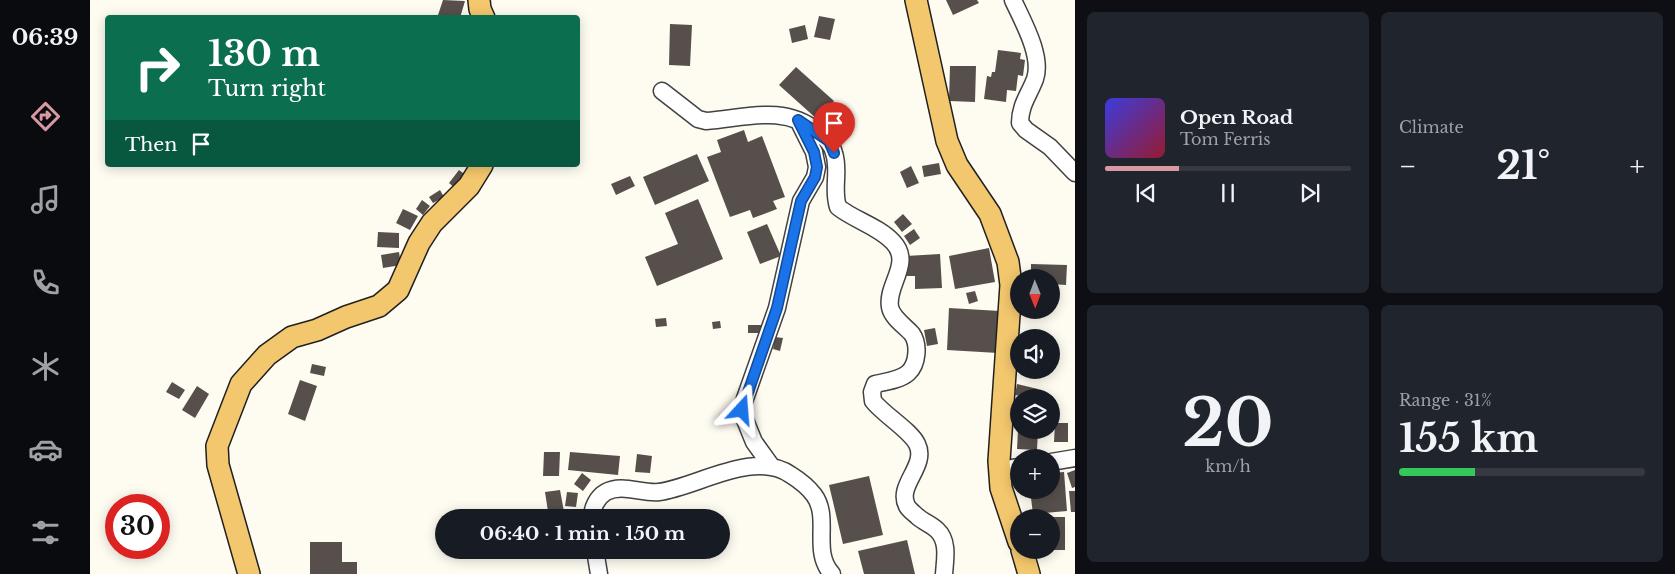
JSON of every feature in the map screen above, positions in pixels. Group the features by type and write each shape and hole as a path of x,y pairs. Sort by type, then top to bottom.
{"main road":[{"path":"479,0 483,15"},
{"path":"916,0 946,141 957,165 990,214 1008,262 1011,285 1009,468 1001,488 1010,515"},
{"path":"249,574 218,465 217,446 242,384 267,355 292,337 317,330 346,317 379,306 398,290 418,242 432,223 469,186 481,167"},
{"path":"1025,559 1029,574"}],"street":[{"path":"1013,0 1024,21 1036,64 1036,77 1022,104 1020,123 1026,130 1050,147 1075,173"},
{"path":"662,91 698,119 706,121 774,113 798,120 829,141 834,153 835,198 838,207 893,242 899,254 901,266 890,297 890,307 892,314 913,336 917,348 915,361 908,373 875,384 872,392 873,402 916,442 920,452 918,464 909,482 906,500 907,507 925,524 937,530 943,538 946,552 944,574"},
{"path":"772,467 754,442 742,410 777,308 801,201 815,177 817,167 814,152 798,120"},
{"path":"1060,460 1075,458"},
{"path":"594,509 596,502 606,492 617,489 658,492 721,473 754,466 772,467 788,473 815,496 820,510 822,558 832,574"},
{"path":"596,559 599,574"}],"building":[{"path":"443,0 465,1 461,15 438,15"},
{"path":"946,0 977,0 979,3 953,15"},
{"path":"819,16 835,19 830,40 814,37"},
{"path":"670,24 692,25 690,66 669,65"},
{"path":"805,25 808,39 792,43 789,29"},
{"path":"998,50 1021,53 1020,59 1025,60 1023,76 1018,75 1016,91 1007,90 1006,102 984,99 987,76 991,77 992,72 995,72"},
{"path":"950,66 976,66 975,102 949,101"},
{"path":"796,67 834,101 818,120 779,85"},
{"path":"744,130 748,142 762,136 785,197 773,201 777,209 753,218 750,210 730,217 707,157 721,152 717,140"},
{"path":"697,154 709,181 655,205 643,177"},
{"path":"939,163 941,174 924,177 922,166"},
{"path":"911,166 919,183 907,188 900,172"},
{"path":"459,170 467,176 456,189 449,183"},
{"path":"630,176 635,186 616,195 611,184"},
{"path":"440,190 444,197 433,203 429,197"},
{"path":"698,199 723,259 657,286 645,257 678,244 665,213"},
{"path":"422,200 430,206 423,215 416,209"},
{"path":"403,209 418,216 410,230 396,223"},
{"path":"903,214 912,224 902,232 894,222"},
{"path":"767,224 781,256 760,264 747,232"},
{"path":"914,229 920,238 910,245 904,236"},
{"path":"378,232 399,233 399,248 377,247"},
{"path":"989,248 995,282 955,289 949,256"},
{"path":"399,252 401,265 383,268 381,255"},
{"path":"940,254 942,288 915,289 915,276 907,276 906,256"},
{"path":"1031,264 1067,265 1066,285 1060,285 1060,269 1031,269"},
{"path":"975,291 978,301 969,304 966,293"},
{"path":"949,308 1000,311 998,353 947,350"},
{"path":"666,318 667,326 656,327 655,319"},
{"path":"720,321 721,328 713,329 712,322"},
{"path":"748,325 762,325 762,333 748,333"},
{"path":"935,328 938,344 927,346 924,330"},
{"path":"775,337 783,338 780,351 773,349"},
{"path":"312,364 326,367 324,376 310,373"},
{"path":"300,380 317,386 305,421 288,414"},
{"path":"172,382 185,390 179,399 166,392"},
{"path":"1017,384 1038,389 1016,389"},
{"path":"197,386 209,394 195,418 182,410"},
{"path":"1060,423 1068,423 1068,442 1054,442 1054,439 1060,439"},
{"path":"1018,439 1038,439 1037,449 1017,449"},
{"path":"544,452 560,452 559,476 543,476"},
{"path":"570,452 620,456 618,475 568,470"},
{"path":"637,454 652,456 650,473 635,472"},
{"path":"1075,470 1075,487 1072,488 1067,473"},
{"path":"1060,472 1064,472 1067,511 1060,512 1060,509 1032,509 1031,499 1060,499"},
{"path":"582,473 591,480 583,491 574,484"},
{"path":"869,476 883,535 843,544 829,485"},
{"path":"560,490 564,509 548,509 545,492"},
{"path":"1069,491 1075,491 1075,512 1071,512"},
{"path":"567,492 578,493 576,507 565,506"},
{"path":"1060,517 1065,517 1065,550 1060,550"},
{"path":"907,540 915,574 864,574 858,551"},
{"path":"310,542 342,542 342,562 357,562 357,574 310,574"}],"route":[{"path":"742,410 744,400 770,333 786,278 801,201 815,177 817,167 814,152 798,120 829,141 834,153"}]}
